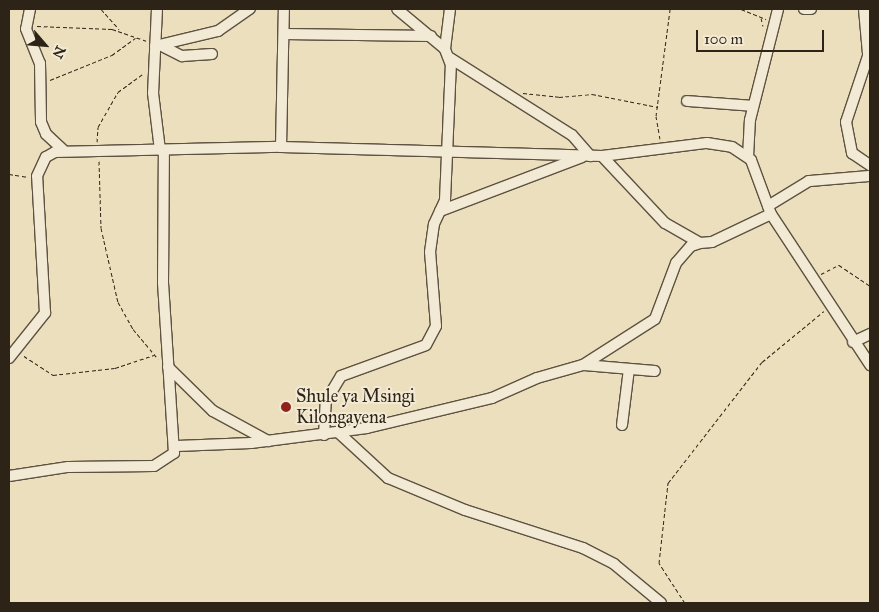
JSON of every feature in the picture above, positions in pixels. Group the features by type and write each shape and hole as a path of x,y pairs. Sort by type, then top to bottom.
{"street":[{"path":"30,9 26,24 40,62 42,122 46,134 63,150"},
{"path":"9,476 68,467 154,466 171,459 177,446 168,366 162,150 153,67 157,45 157,9"},
{"path":"157,45 218,31 250,9"},
{"path":"281,147 284,9"},
{"path":"397,9 431,36 447,54 510,97 572,135 586,156"},
{"path":"324,435 326,401 341,376 416,350 431,339 436,326 430,252 440,211 449,152 447,54 450,9"},
{"path":"778,9 753,106 748,157 770,210 828,307 870,365"},
{"path":"804,9 811,9"},
{"path":"864,9 869,52 846,122 852,153 870,165"},
{"path":"284,34 431,36"},
{"path":"157,45 182,56 212,54"},
{"path":"688,101 753,106"},
{"path":"12,355 45,313 38,184 42,161 63,150 99,152 281,147 602,156 720,144 748,157"},
{"path":"440,211 586,156"},
{"path":"602,156 665,223 700,244"},
{"path":"177,446 269,441 339,433 473,404 583,365 655,319 676,263 691,246 712,242 770,210 809,181 870,176"},
{"path":"853,342 870,334"},
{"path":"583,365 655,371"},
{"path":"168,366 213,411 269,441"},
{"path":"622,425 629,368"},
{"path":"339,433 388,478 465,510 583,548 614,564 661,603"}],"path":[{"path":"101,9 109,22 122,31 157,45"},
{"path":"662,150 658,107 670,9"},
{"path":"741,9 774,22"},
{"path":"26,24 122,31"},
{"path":"40,87 112,55 136,37"},
{"path":"153,67 118,92 98,129 101,228 114,288 125,318 154,355 168,366"},
{"path":"510,97 521,92 559,97 592,94 658,107"},
{"path":"9,174 38,184"},
{"path":"810,274 824,274 839,265 870,286"},
{"path":"685,603 660,563 668,483 762,362 828,307"},
{"path":"12,355 53,375 115,368 154,355"}],"place":[{"name":"Shule ya Msingi Kilongayena","path":"286,407"}]}
